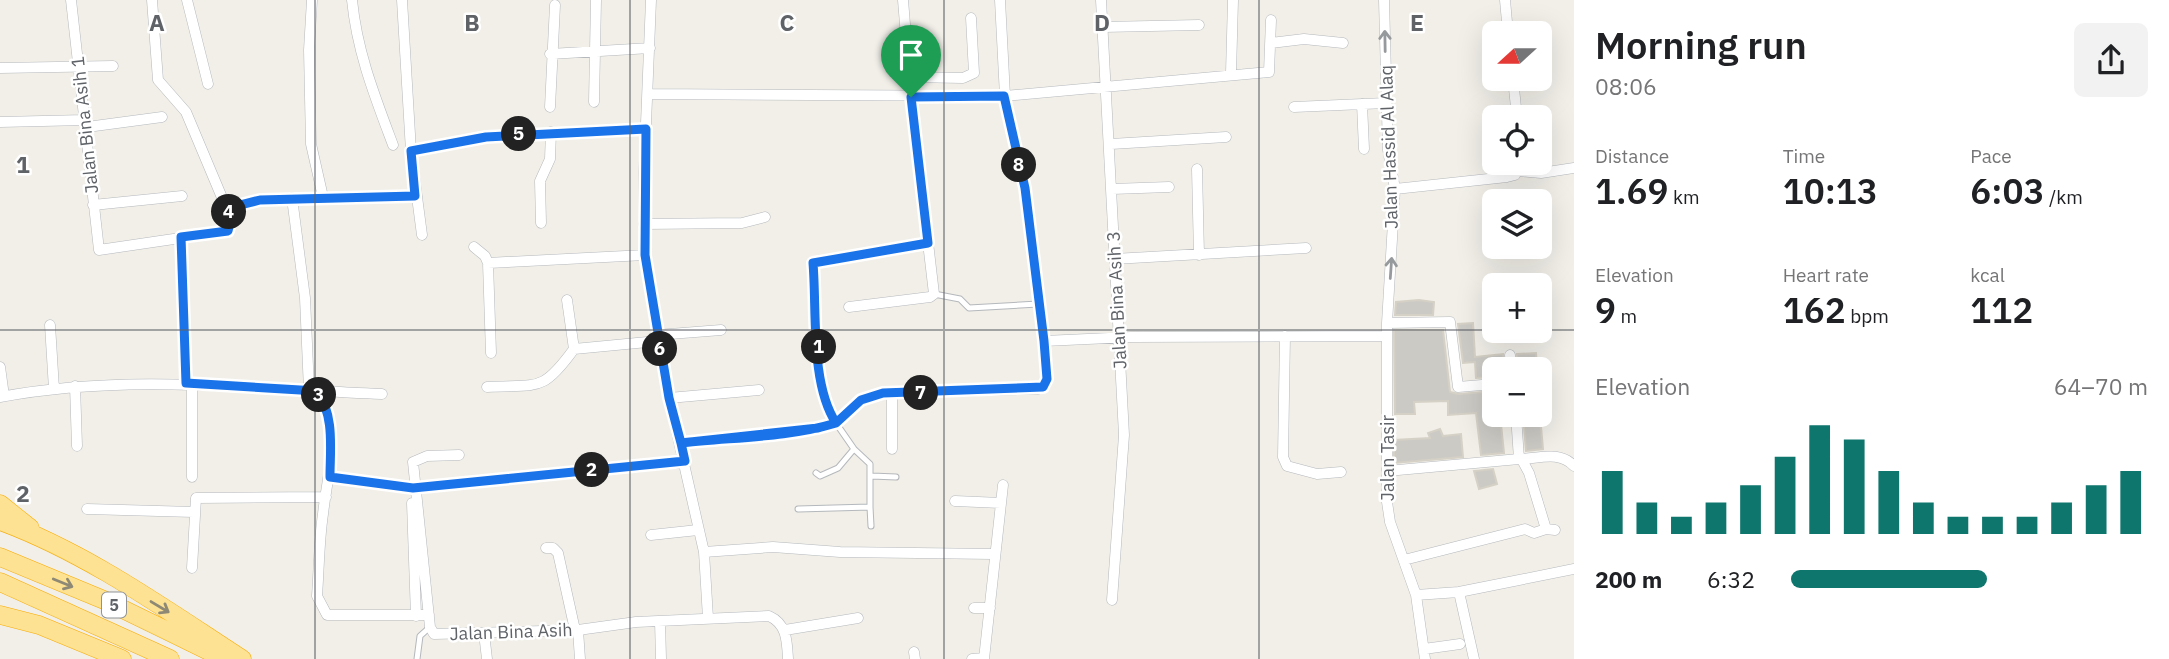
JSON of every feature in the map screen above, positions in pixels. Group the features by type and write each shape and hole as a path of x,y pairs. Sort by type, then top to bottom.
{"highway":[{"path":"0,503 38,535 175,615 242,659"},
{"path":"0,521 38,535"},
{"name":"5","path":"0,557 104,600 225,659"},
{"name":"5","path":"0,582 170,659"},
{"path":"0,615 38,625 122,659"}],"street":[{"name":"Jalan Bina Asih 1","path":"71,0 99,250 181,237"},
{"path":"152,0 158,80 186,112 231,219 228,231 181,237 192,477"},
{"path":"187,0 208,84"},
{"path":"312,0 309,50 311,144 323,197"},
{"path":"352,0 355,30 364,68 393,145"},
{"path":"402,0 411,151 422,235"},
{"path":"594,102 596,0"},
{"path":"651,0 645,255 669,398 704,552 708,618"},
{"path":"849,307 930,298 934,294 911,97 903,0"},
{"path":"681,443 818,428 836,423 861,400 883,393 1038,389 1047,379 1025,188 1004,96 1000,0"},
{"name":"Jalan Bina Asih 3","path":"1101,0 1105,88 1111,144 1114,260 1121,338 1124,451 1112,600"},
{"path":"1231,73 1233,0"},
{"name":"Jalan Hassid Al Alaq","path":"1384,0 1388,150 1395,190 1387,336"},
{"path":"1505,0 1507,21"},
{"path":"550,107 550,54 555,5"},
{"path":"910,77 963,78 974,73 971,18"},
{"path":"648,94 1004,96 1105,88 1231,73 1269,72 1271,20"},
{"path":"1103,27 1199,25"},
{"path":"1271,43 1304,39 1343,43"},
{"path":"550,54 650,48"},
{"path":"0,68 113,66"},
{"path":"1294,107 1386,103"},
{"path":"1362,104 1364,149"},
{"path":"0,122 86,124 162,117"},
{"path":"411,151 486,137 646,129"},
{"path":"541,223 540,181 551,159 551,132"},
{"path":"1111,144 1226,136"},
{"path":"1552,171 1574,168"},
{"path":"1197,169 1199,255"},
{"path":"1395,190 1509,175"},
{"path":"1112,189 1169,187"},
{"path":"93,205 182,196"},
{"path":"228,208 260,200 415,196"},
{"path":"292,198 313,391 326,409 329,425 330,477 317,596 327,615 416,616 430,621"},
{"path":"644,224 742,223 765,217"},
{"path":"836,423 828,410 820,374 813,263 928,243"},
{"path":"474,247 485,256 488,263 491,353"},
{"path":"1114,260 1306,248"},
{"path":"488,263 645,255"},
{"path":"487,387 543,383 555,376 574,349 567,300"},
{"path":"1387,323 1450,321 1458,387 1482,385"},
{"path":"50,325 54,389"},
{"path":"574,349 721,330"},
{"path":"1285,336 1283,457 1287,466 1303,472 1341,472"},
{"path":"1044,341 1387,336"},
{"name":"Jalan Tasir","path":"1387,336 1387,471 1390,522 1416,594 1424,654"},
{"path":"0,367 2,397 75,386 189,384 382,394"},
{"path":"75,386 77,446"},
{"path":"669,398 759,390"},
{"path":"892,394 892,449"},
{"path":"1405,560 1525,529 1534,533 1550,529 1529,473 1520,459 1517,427"},
{"path":"330,477 413,488 415,460 427,456 459,455"},
{"path":"1387,471 1557,456 1568,459 1574,466"},
{"path":"510,478 685,461"},
{"path":"972,659 984,659 993,554 1003,485"},
{"name":"Jalan Bina Asih","path":"413,488 421,523 430,621 436,635 576,630 660,621 769,616 777,620 785,630"},
{"path":"192,568 193,501 198,497 326,497"},
{"path":"955,500 1001,503"},
{"path":"412,503 416,616"},
{"path":"87,509 194,512"},
{"path":"651,535 698,530"},
{"path":"704,552 773,547 840,552 993,554"},
{"path":"546,548 553,548 558,553 580,659"},
{"path":"1416,594 1459,592 1574,569"},
{"path":"1459,592 1474,659"},
{"path":"974,608 990,608"},
{"path":"789,659 785,630 858,618"},
{"path":"660,621 661,659"},
{"path":"484,634 487,659"},
{"path":"1424,654 1460,644"}],"lane":[{"path":"934,294 960,299 969,308 1038,304"},
{"path":"836,423 854,449 870,464 871,526"},
{"path":"816,472 820,476 829,474 854,449"},
{"path":"872,476 896,477"},
{"path":"413,488 510,478"},
{"path":"798,509 870,507"},
{"path":"418,659 420,636 430,621"}],"building":[{"path":"1396,302 1434,302 1433,315 1395,315"},
{"path":"1473,323 1475,357 1503,354 1503,357 1482,357 1482,378 1476,378 1475,362 1463,363 1458,324"},
{"path":"1394,330 1443,330 1450,392 1482,392 1482,427 1501,427 1504,453 1481,455 1476,413 1448,415 1448,401 1414,402 1415,414 1395,414"},
{"path":"1536,353 1536,357 1517,357 1517,354"},
{"path":"1524,427 1541,427 1543,449 1526,451"},
{"path":"1440,429 1443,436 1461,434 1463,457 1394,463 1394,440 1430,438 1428,433"},
{"path":"1493,469 1497,484 1479,489 1474,471"}],"route":[{"path":"911,97 928,243 813,263 820,374 828,410 836,423 818,428 739,436 681,443 685,461 413,488 330,477 329,425 326,409 317,391 186,383 181,237 228,231 231,219 228,208 260,200 415,196 411,151 486,137 646,129 645,255 658,341 681,443 818,428 836,423 845,418 861,400 883,393 1043,387 1047,379 1044,341 1025,188 1004,96 911,97"}]}
